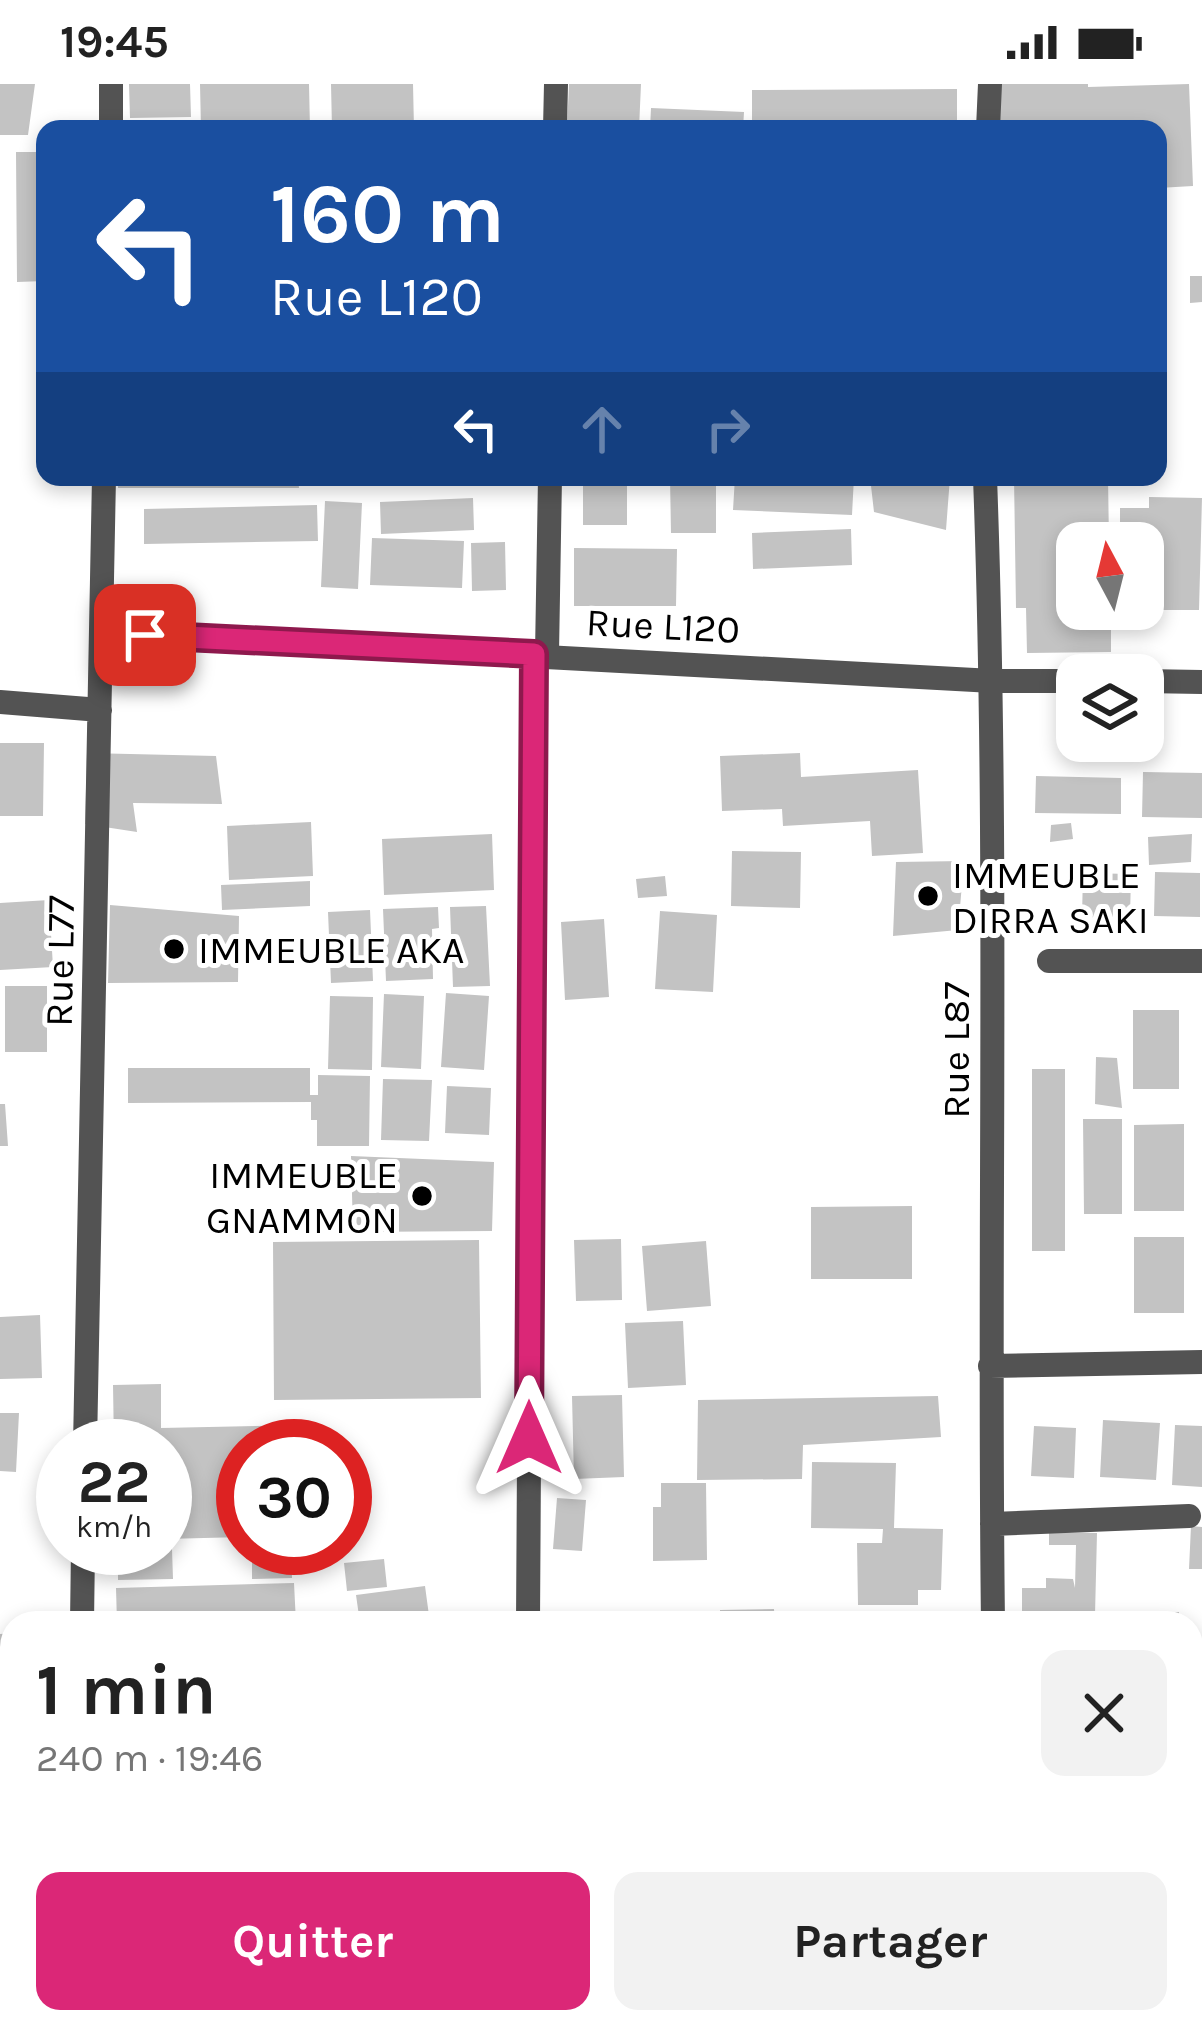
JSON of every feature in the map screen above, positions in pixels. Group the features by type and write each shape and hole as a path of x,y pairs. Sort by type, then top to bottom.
{"street":[{"path":"111,120 112,84"},
{"path":"555,120 556,84"},
{"path":"988,120 989,84"},
{"name":"Rue L77","path":"86,1419 104,486"},
{"path":"528,1611 541,654 550,486"},
{"name":"Rue L87","path":"985,486 993,681 994,1611"},
{"name":"Rue L120","path":"101,633 1056,681"},
{"path":"1164,682 1202,682"},
{"path":"0,702 100,710"},
{"path":"1049,961 1202,961"},
{"path":"990,1366 1202,1362"},
{"path":"992,1524 1189,1516"},
{"path":"82,1611 83,1575"}],"building":[{"path":"0,84 35,84 28,135 0,135"},
{"path":"129,84 190,84 191,117 130,118"},
{"path":"200,84 309,84 310,120 201,120"},
{"path":"331,84 413,84 414,120 332,120"},
{"path":"569,84 641,84 639,120 567,120"},
{"path":"995,84 1189,84 1193,186 1167,187 1167,120 997,120"},
{"path":"957,89 957,120 752,120 752,90"},
{"path":"651,108 744,112 744,120 650,120"},
{"path":"16,152 36,152 36,281 17,282"},
{"path":"1190,276 1202,276 1202,302 1190,303"},
{"path":"299,486 299,488 118,488"},
{"path":"583,486 627,486 627,525 583,525"},
{"path":"670,486 716,486 716,533 671,533"},
{"path":"734,486 854,486 852,515 733,510"},
{"path":"871,486 949,486 946,530 874,512"},
{"path":"1014,486 1108,486 1109,522 1056,522 1056,630 1111,630 1111,652 1027,653 1026,608 1016,608"},
{"path":"1149,497 1202,498 1199,610 1164,610 1164,522 1120,522 1120,508 1149,508"},
{"path":"473,498 474,530 381,534 380,502"},
{"path":"325,501 362,503 358,589 321,587"},
{"path":"317,505 318,541 144,544 144,509"},
{"path":"851,529 852,565 753,569 752,533"},
{"path":"372,538 464,541 462,588 370,585"},
{"path":"505,542 506,590 472,591 471,543"},
{"path":"574,548 677,549 676,606 574,606"},
{"path":"0,743 44,743 43,816 0,816"},
{"path":"87,753 216,756 222,804 133,803 137,832 85,824"},
{"path":"800,753 801,777 918,770 923,853 872,856 870,821 783,826 782,809 722,811 720,756"},
{"path":"1143,772 1202,773 1202,818 1142,817"},
{"path":"1036,776 1121,778 1121,814 1035,813"},
{"path":"311,822 313,876 229,880 227,826"},
{"path":"1071,823 1073,839 1050,842 1051,825"},
{"path":"492,834 494,890 384,895 382,839"},
{"path":"1192,834 1191,862 1149,865 1148,837"},
{"path":"732,851 801,852 800,908 731,906"},
{"name":"IMMEUBLE DIRRA SAKI","path":"964,861 958,930 893,936 896,862"},
{"path":"1155,872 1200,873 1200,917 1154,916"},
{"path":"1083,873 1131,874 1130,918 1082,917"},
{"path":"665,876 667,896 638,898 636,879"},
{"path":"310,881 310,906 222,910 221,885"},
{"path":"49,900 53,967 0,970 0,903"},
{"name":"IMMEUBLE AKA","path":"110,905 239,916 238,982 108,983"},
{"path":"486,906 490,986 453,987 450,907"},
{"path":"438,907 439,928 432,929 433,979 386,981 383,909"},
{"path":"370,910 373,981 331,983 328,912"},
{"path":"660,911 717,915 713,992 655,989"},
{"path":"604,919 609,997 565,1000 561,922"},
{"path":"5,986 47,986 47,1052 5,1052"},
{"path":"446,993 489,996 484,1070 441,1067"},
{"path":"384,994 424,996 421,1069 381,1067"},
{"path":"330,996 373,997 372,1070 328,1069"},
{"path":"1133,1010 1179,1010 1179,1089 1133,1089"},
{"path":"1096,1057 1117,1058 1122,1108 1095,1104"},
{"path":"128,1068 310,1068 310,1095 318,1095 318,1075 370,1076 369,1146 317,1146 311,1102 128,1103"},
{"path":"1032,1069 1065,1069 1065,1251 1032,1251"},
{"path":"383,1079 432,1080 429,1141 381,1140"},
{"path":"447,1086 491,1088 489,1135 445,1133"},
{"path":"0,1104 5,1104 8,1146 0,1146"},
{"path":"1083,1119 1122,1119 1122,1214 1084,1214"},
{"path":"1184,1124 1184,1211 1134,1211 1134,1125"},
{"name":"IMMEUBLE GNAMMON","path":"351,1156 494,1162 492,1231 353,1232"},
{"path":"912,1206 912,1279 811,1279 811,1207"},
{"path":"1134,1237 1184,1237 1184,1313 1134,1313"},
{"path":"621,1239 622,1300 576,1301 574,1240"},
{"path":"479,1240 481,1398 274,1400 273,1242"},
{"path":"706,1241 711,1306 647,1311 642,1246"},
{"path":"40,1315 42,1378 0,1379 0,1317"},
{"path":"683,1321 686,1385 628,1388 625,1323"},
{"path":"161,1384 161,1419 114,1419 113,1385"},
{"path":"622,1395 624,1477 574,1479 572,1396"},
{"path":"938,1396 941,1437 803,1445 802,1479 697,1480 698,1400"},
{"path":"0,1413 19,1413 16,1472 0,1471"},
{"path":"1103,1420 1160,1423 1156,1480 1100,1477"},
{"path":"1175,1425 1202,1426 1202,1487 1172,1485"},
{"path":"1034,1426 1076,1428 1074,1478 1031,1476"},
{"path":"192,1427 216,1427 216,1538 192,1538"},
{"path":"812,1462 896,1463 894,1528 943,1529 941,1590 918,1590 918,1605 858,1605 857,1543 882,1543 883,1529 811,1528"},
{"path":"661,1483 706,1483 707,1560 653,1561 653,1507 661,1507"},
{"path":"557,1498 586,1500 582,1551 553,1549"},
{"path":"1191,1526 1202,1527 1202,1569 1189,1569"},
{"path":"1049,1532 1097,1533 1095,1611 1022,1611 1022,1588 1046,1588 1046,1578 1073,1579 1075,1588 1076,1545 1049,1545"},
{"path":"384,1559 387,1587 347,1591 345,1575 372,1575 372,1560"},
{"path":"118,1575 173,1575 173,1579 118,1580"},
{"path":"252,1575 292,1575 292,1578 252,1579"},
{"path":"294,1583 295,1611 117,1611 116,1588"},
{"path":"425,1586 428,1611 358,1611 356,1595"}],"place":[{"name":"IMMEUBLE DIRRA SAKI","path":"928,896"},
{"name":"IMMEUBLE AKA","path":"174,949"},
{"name":"IMMEUBLE GNAMMON","path":"422,1196"}],"route":[{"path":"145,635 534,654 529,1438"}]}
